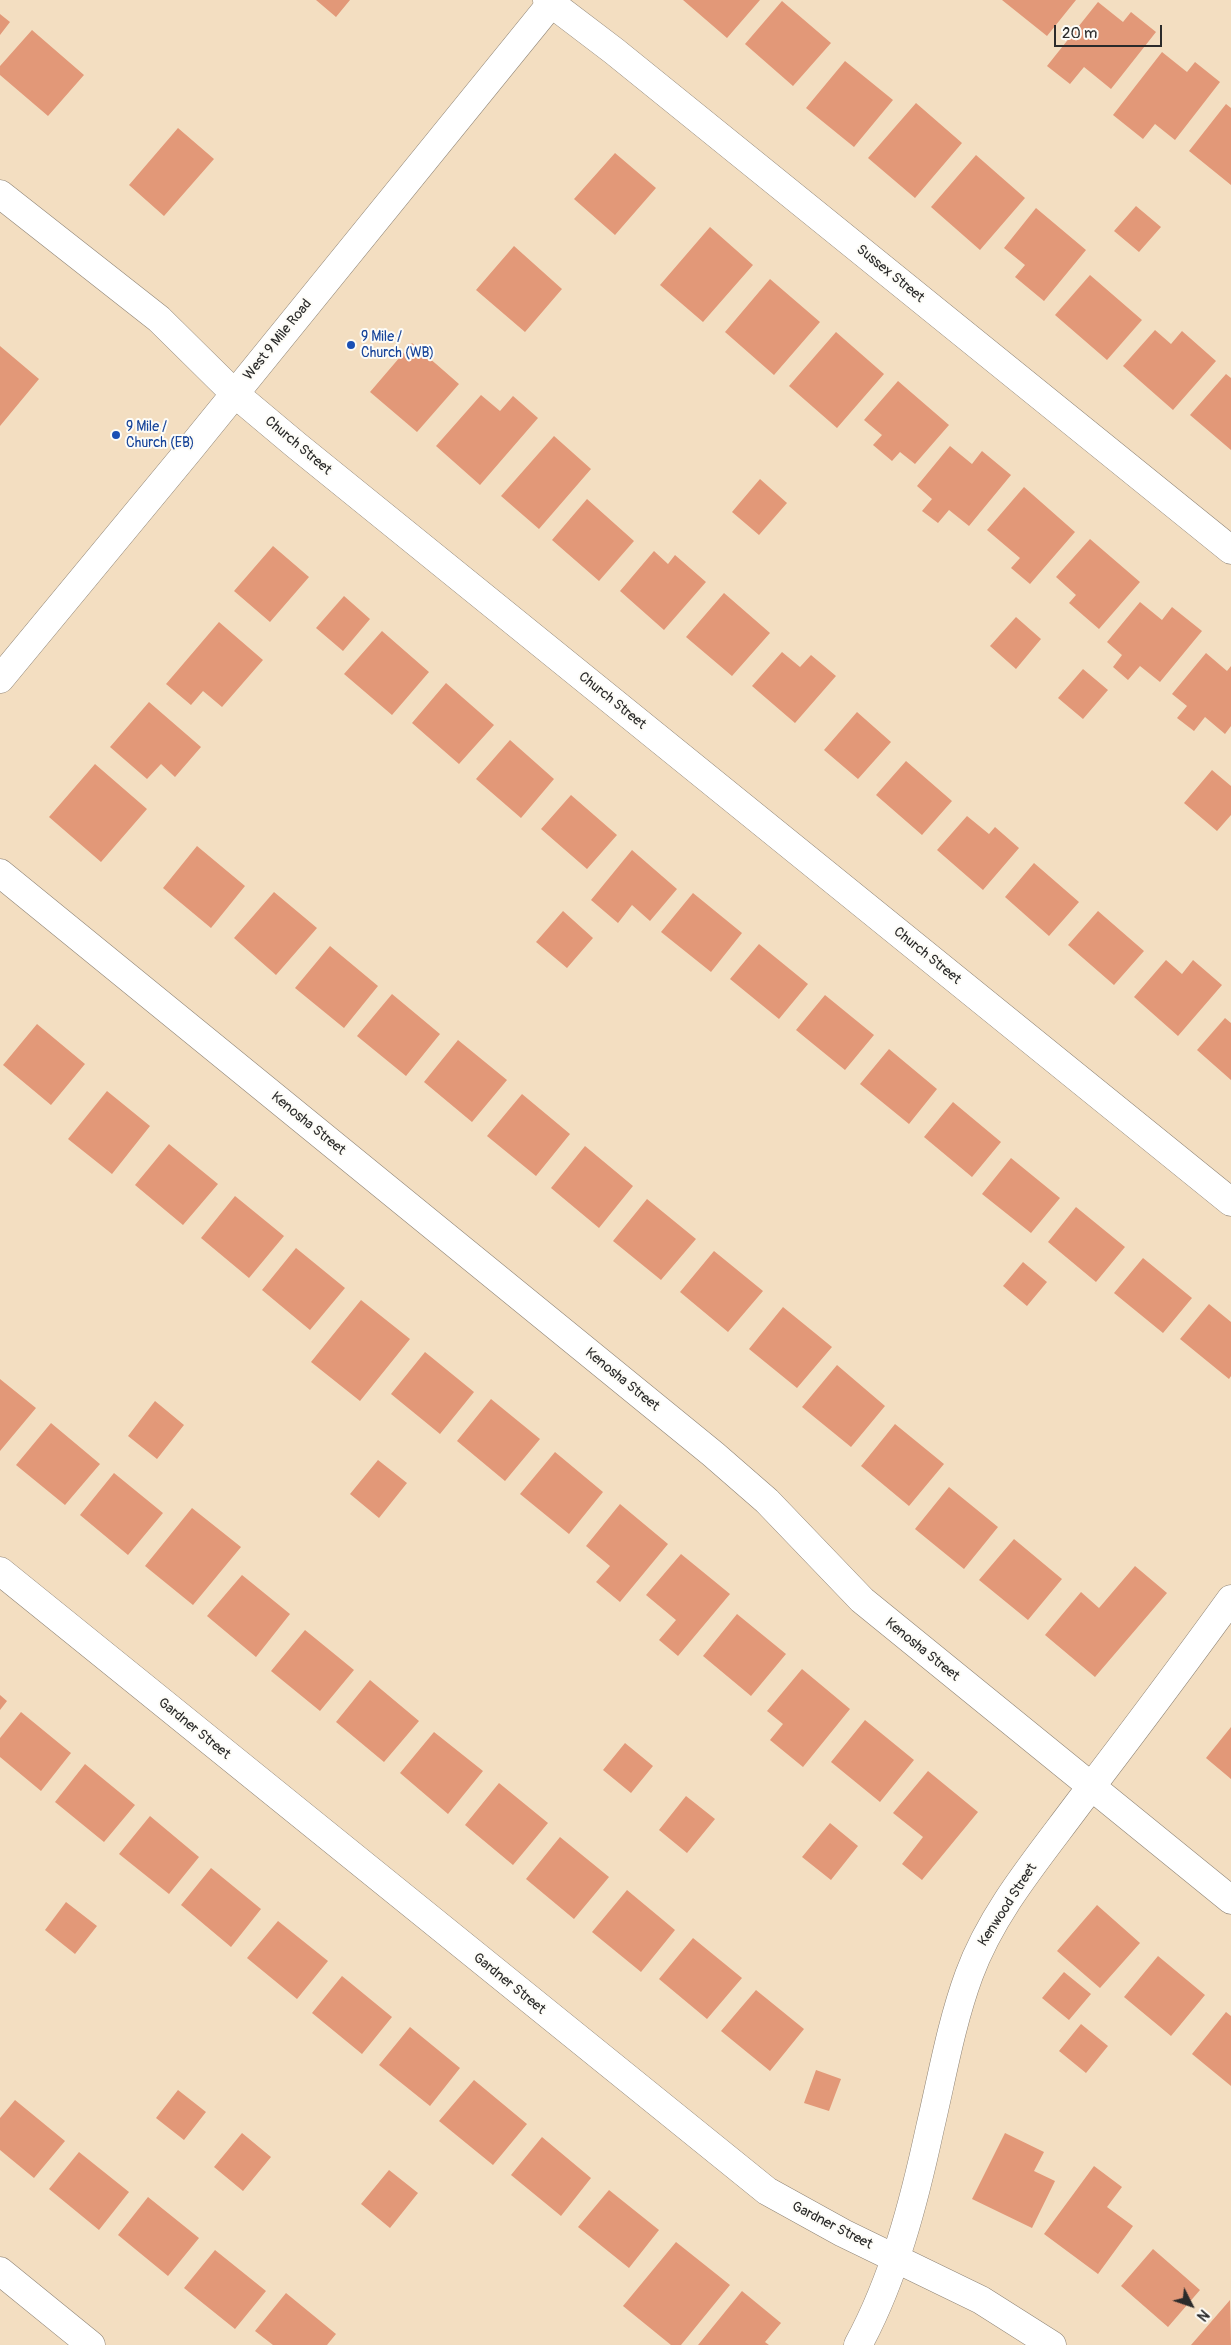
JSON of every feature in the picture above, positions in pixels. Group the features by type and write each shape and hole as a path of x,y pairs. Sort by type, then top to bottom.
{"street":[{"name":"West 9 Mile Road","path":"0,679 551,1"},
{"name":"Sussex Street","path":"551,1 1231,550"},
{"name":"Church Street","path":"0,194 160,319 234,393 327,471 1231,1202"},
{"name":"Kenosha Street","path":"0,873 713,1454 767,1500 862,1600 1231,1900"},
{"name":"Gardner Street","path":"0,1572 732,2166 767,2192 801,2211 981,2300 1052,2345"},
{"name":"Kenwood Street","path":"858,2345 881,2299 895,2257 918,2178 958,2013 975,1959 993,1924 1011,1896 1231,1600"},
{"path":"0,2271 91,2345"}],"building":[{"path":"316,0 350,0 336,17"},
{"path":"683,0 760,0 727,38"},
{"path":"1002,0 1076,0 1047,36"},
{"path":"782,1 831,43 793,86 745,44"},
{"path":"1098,2 1123,22 1131,12 1156,32 1111,89 1084,67 1070,84 1047,66"},
{"path":"0,14 10,22 0,35"},
{"path":"32,30 84,75 48,116 0,75 0,66"},
{"path":"1162,52 1187,72 1195,62 1220,82 1175,140 1155,124 1143,139 1113,115"},
{"path":"845,61 893,100 854,147 806,108"},
{"path":"916,103 962,143 915,198 868,158"},
{"path":"1226,104 1231,108 1231,185 1189,151"},
{"path":"178,128 214,159 164,216 129,185"},
{"path":"615,153 656,188 615,235 574,199"},
{"path":"976,155 1025,198 980,250 931,207"},
{"path":"1136,206 1161,227 1139,252 1114,231"},
{"path":"1036,208 1086,250 1044,301 1015,277 1025,265 1004,248"},
{"path":"710,227 753,265 703,322 660,285"},
{"path":"514,246 562,289 525,332 476,290"},
{"path":"1090,275 1142,320 1107,360 1055,315"},
{"path":"770,279 820,322 774,375 725,332"},
{"path":"1155,330 1171,344 1182,331 1216,361 1173,410 1123,366"},
{"path":"836,332 884,374 837,428 789,386"},
{"path":"412,343 459,384 417,432 370,392"},
{"path":"0,346 39,379 0,426"},
{"path":"1226,374 1231,378 1231,450 1190,415"},
{"path":"898,381 949,425 915,464 900,452 892,461 873,445 882,435 864,420"},
{"path":"481,395 500,411 513,396 538,418 480,485 436,446"},
{"path":"554,436 591,469 539,529 501,496"},
{"path":"950,446 972,464 982,451 1011,475 969,526 949,510 938,523 922,511 932,499 917,486"},
{"path":"760,479 787,503 759,535 732,512"},
{"path":"1024,487 1075,532 1030,584 1011,568 1020,558 987,530"},
{"path":"587,499 634,541 599,581 552,540"},
{"path":"1090,539 1140,582 1099,629 1069,603 1076,595 1056,577"},
{"path":"273,546 309,577 270,622 234,591"},
{"path":"654,551 668,564 675,555 706,582 664,630 620,591"},
{"path":"724,593 770,633 732,676 686,637"},
{"path":"344,596 370,619 343,651 316,628"},
{"path":"1140,602 1162,620 1172,607 1202,631 1160,682 1140,666 1128,680 1113,667 1122,655 1107,642"},
{"path":"1016,617 1041,639 1016,669 990,646"},
{"path":"219,622 263,660 222,707 203,691 191,705 166,684"},
{"path":"382,631 429,672 392,715 344,674"},
{"path":"782,652 800,667 811,655 836,676 795,723 752,686"},
{"path":"1206,653 1227,671 1231,666 1231,726 1225,734 1205,717 1194,731 1177,718 1187,706 1172,694"},
{"path":"1083,669 1108,690 1083,719 1058,698"},
{"path":"446,683 494,725 459,764 412,723"},
{"path":"149,702 201,747 175,777 161,764 147,779 110,747"},
{"path":"857,712 891,742 858,779 824,750"},
{"path":"510,740 554,779 521,818 476,779"},
{"path":"906,761 952,801 922,835 876,795"},
{"path":"95,764 147,809 101,862 49,817"},
{"path":"1212,770 1231,786 1231,815 1217,831 1184,803"},
{"path":"571,795 617,835 587,869 541,829"},
{"path":"967,816 989,834 995,827 1019,848 983,890 937,850"},
{"path":"197,846 245,886 211,928 163,888"},
{"path":"632,850 677,889 650,921 632,905 618,923 591,900"},
{"path":"1034,863 1079,902 1049,936 1005,897"},
{"path":"274,892 317,928 276,975 234,938"},
{"path":"693,893 742,933 711,972 661,932"},
{"path":"563,911 593,938 567,968 536,942"},
{"path":"1098,911 1144,951 1114,985 1068,945"},
{"path":"759,944 808,984 779,1019 730,979"},
{"path":"330,946 378,986 344,1028 295,988"},
{"path":"1166,960 1182,974 1193,960 1222,985 1178,1036 1134,997"},
{"path":"392,994 440,1034 406,1076 357,1036"},
{"path":"825,995 874,1035 845,1070 796,1030"},
{"path":"1225,1018 1231,1023 1231,1080 1197,1050"},
{"path":"37,1024 85,1064 51,1105 3,1065"},
{"path":"458,1040 507,1080 472,1122 424,1082"},
{"path":"889,1049 937,1089 909,1124 860,1084"},
{"path":"107,1091 150,1126 112,1174 68,1139"},
{"path":"522,1094 570,1134 536,1176 487,1136"},
{"path":"953,1102 1001,1142 972,1177 924,1137"},
{"path":"169,1144 218,1184 183,1225 135,1185"},
{"path":"585,1146 633,1186 599,1228 551,1188"},
{"path":"1011,1158 1060,1198 1031,1233 982,1194"},
{"path":"235,1196 284,1236 249,1278 201,1238"},
{"path":"647,1199 696,1239 661,1280 613,1241"},
{"path":"1076,1207 1125,1247 1096,1282 1048,1242"},
{"path":"296,1248 345,1288 310,1330 262,1290"},
{"path":"714,1251 763,1291 728,1332 680,1292"},
{"path":"1143,1258 1192,1298 1163,1333 1114,1293"},
{"path":"1023,1262 1047,1282 1027,1306 1003,1286"},
{"path":"361,1300 410,1339 360,1401 311,1362"},
{"path":"1209,1304 1231,1322 1231,1376 1229,1379 1180,1339"},
{"path":"783,1307 832,1347 797,1388 749,1349"},
{"path":"425,1352 474,1392 440,1434 391,1394"},
{"path":"837,1365 885,1406 851,1447 802,1407"},
{"path":"0,1379 36,1408 0,1451"},
{"path":"491,1399 540,1439 505,1481 457,1441"},
{"path":"155,1401 184,1425 157,1459 128,1436"},
{"path":"51,1423 100,1464 65,1505 16,1465"},
{"path":"895,1424 944,1464 909,1506 861,1466"},
{"path":"555,1452 603,1492 569,1534 520,1494"},
{"path":"378,1460 407,1483 379,1518 350,1494"},
{"path":"114,1473 163,1513 128,1555 80,1515"},
{"path":"949,1487 998,1527 964,1569 915,1529"},
{"path":"620,1504 668,1544 620,1602 596,1582 610,1566 586,1546"},
{"path":"192,1508 241,1547 193,1605 145,1566"},
{"path":"1014,1539 1062,1579 1028,1620 979,1580"},
{"path":"681,1554 730,1594 678,1656 659,1640 676,1620 646,1595"},
{"path":"1135,1566 1167,1593 1095,1677 1045,1635 1081,1592 1099,1608"},
{"path":"242,1575 290,1614 256,1657 207,1616"},
{"path":"737,1614 786,1654 751,1696 703,1656"},
{"path":"305,1630 354,1670 320,1711 271,1671"},
{"path":"802,1669 850,1709 803,1767 770,1740 783,1724 767,1711"},
{"path":"370,1680 419,1721 384,1762 336,1722"},
{"path":"0,1695 7,1701 0,1710"},
{"path":"21,1712 71,1753 41,1791 0,1757 0,1738"},
{"path":"865,1720 914,1760 880,1802 831,1762"},
{"path":"1231,1727 1231,1779 1206,1758"},
{"path":"434,1732 483,1771 448,1814 400,1773"},
{"path":"625,1743 653,1766 631,1793 603,1770"},
{"path":"85,1764 135,1805 104,1842 55,1802"},
{"path":"928,1771 978,1812 922,1880 902,1864 923,1837 893,1813"},
{"path":"499,1783 548,1823 513,1865 465,1825"},
{"path":"686,1796 715,1819 687,1853 659,1830"},
{"path":"150,1816 199,1857 169,1894 119,1854"},
{"path":"830,1823 858,1846 831,1880 802,1857"},
{"path":"560,1837 609,1877 574,1919 526,1879"},
{"path":"211,1868 261,1909 231,1947 181,1905"},
{"path":"627,1890 675,1930 641,1972 592,1932"},
{"path":"66,1902 97,1926 75,1954 45,1930"},
{"path":"1097,1905 1140,1943 1100,1988 1057,1951"},
{"path":"278,1921 328,1961 297,1999 247,1958"},
{"path":"693,1938 742,1978 707,2019 659,1979"},
{"path":"1158,1956 1205,1995 1171,2036 1124,1997"},
{"path":"1064,1972 1091,1994 1069,2020 1042,1998"},
{"path":"342,1976 392,2017 362,2054 312,2013"},
{"path":"756,1990 804,2029 770,2071 721,2031"},
{"path":"1226,2012 1231,2016 1231,2086 1192,2054"},
{"path":"1081,2024 1108,2046 1086,2073 1059,2051"},
{"path":"410,2027 460,2068 430,2106 379,2065"},
{"path":"816,2070 841,2079 829,2111 804,2103"},
{"path":"474,2080 527,2124 493,2165 439,2121"},
{"path":"178,2090 206,2112 184,2140 156,2118"},
{"path":"15,2100 65,2141 34,2178 0,2150 0,2118"},
{"path":"242,2133 271,2157 243,2191 214,2167"},
{"path":"1005,2133 1044,2152 1034,2171 1055,2181 1032,2228 972,2199"},
{"path":"542,2137 591,2178 561,2216 511,2175"},
{"path":"79,2152 129,2192 99,2230 49,2189"},
{"path":"1094,2166 1122,2187 1107,2207 1133,2226 1098,2274 1044,2234"},
{"path":"389,2170 418,2193 390,2228 361,2204"},
{"path":"609,2190 659,2230 629,2268 578,2227"},
{"path":"148,2197 199,2238 168,2276 118,2235"},
{"path":"676,2242 730,2285 681,2345 671,2345 623,2306"},
{"path":"1153,2249 1200,2290 1168,2327 1121,2286"},
{"path":"215,2250 266,2291 235,2329 184,2288"},
{"path":"742,2291 781,2323 765,2342 769,2345 698,2345"},
{"path":"286,2293 336,2334 327,2345 273,2345 255,2331"},
{"path":"1230,2300 1231,2345 1191,2345"}],"place":[{"name":"9 Mile / Church (WB)","path":"351,345"},
{"name":"9 Mile / Church (EB)","path":"116,435"}]}
